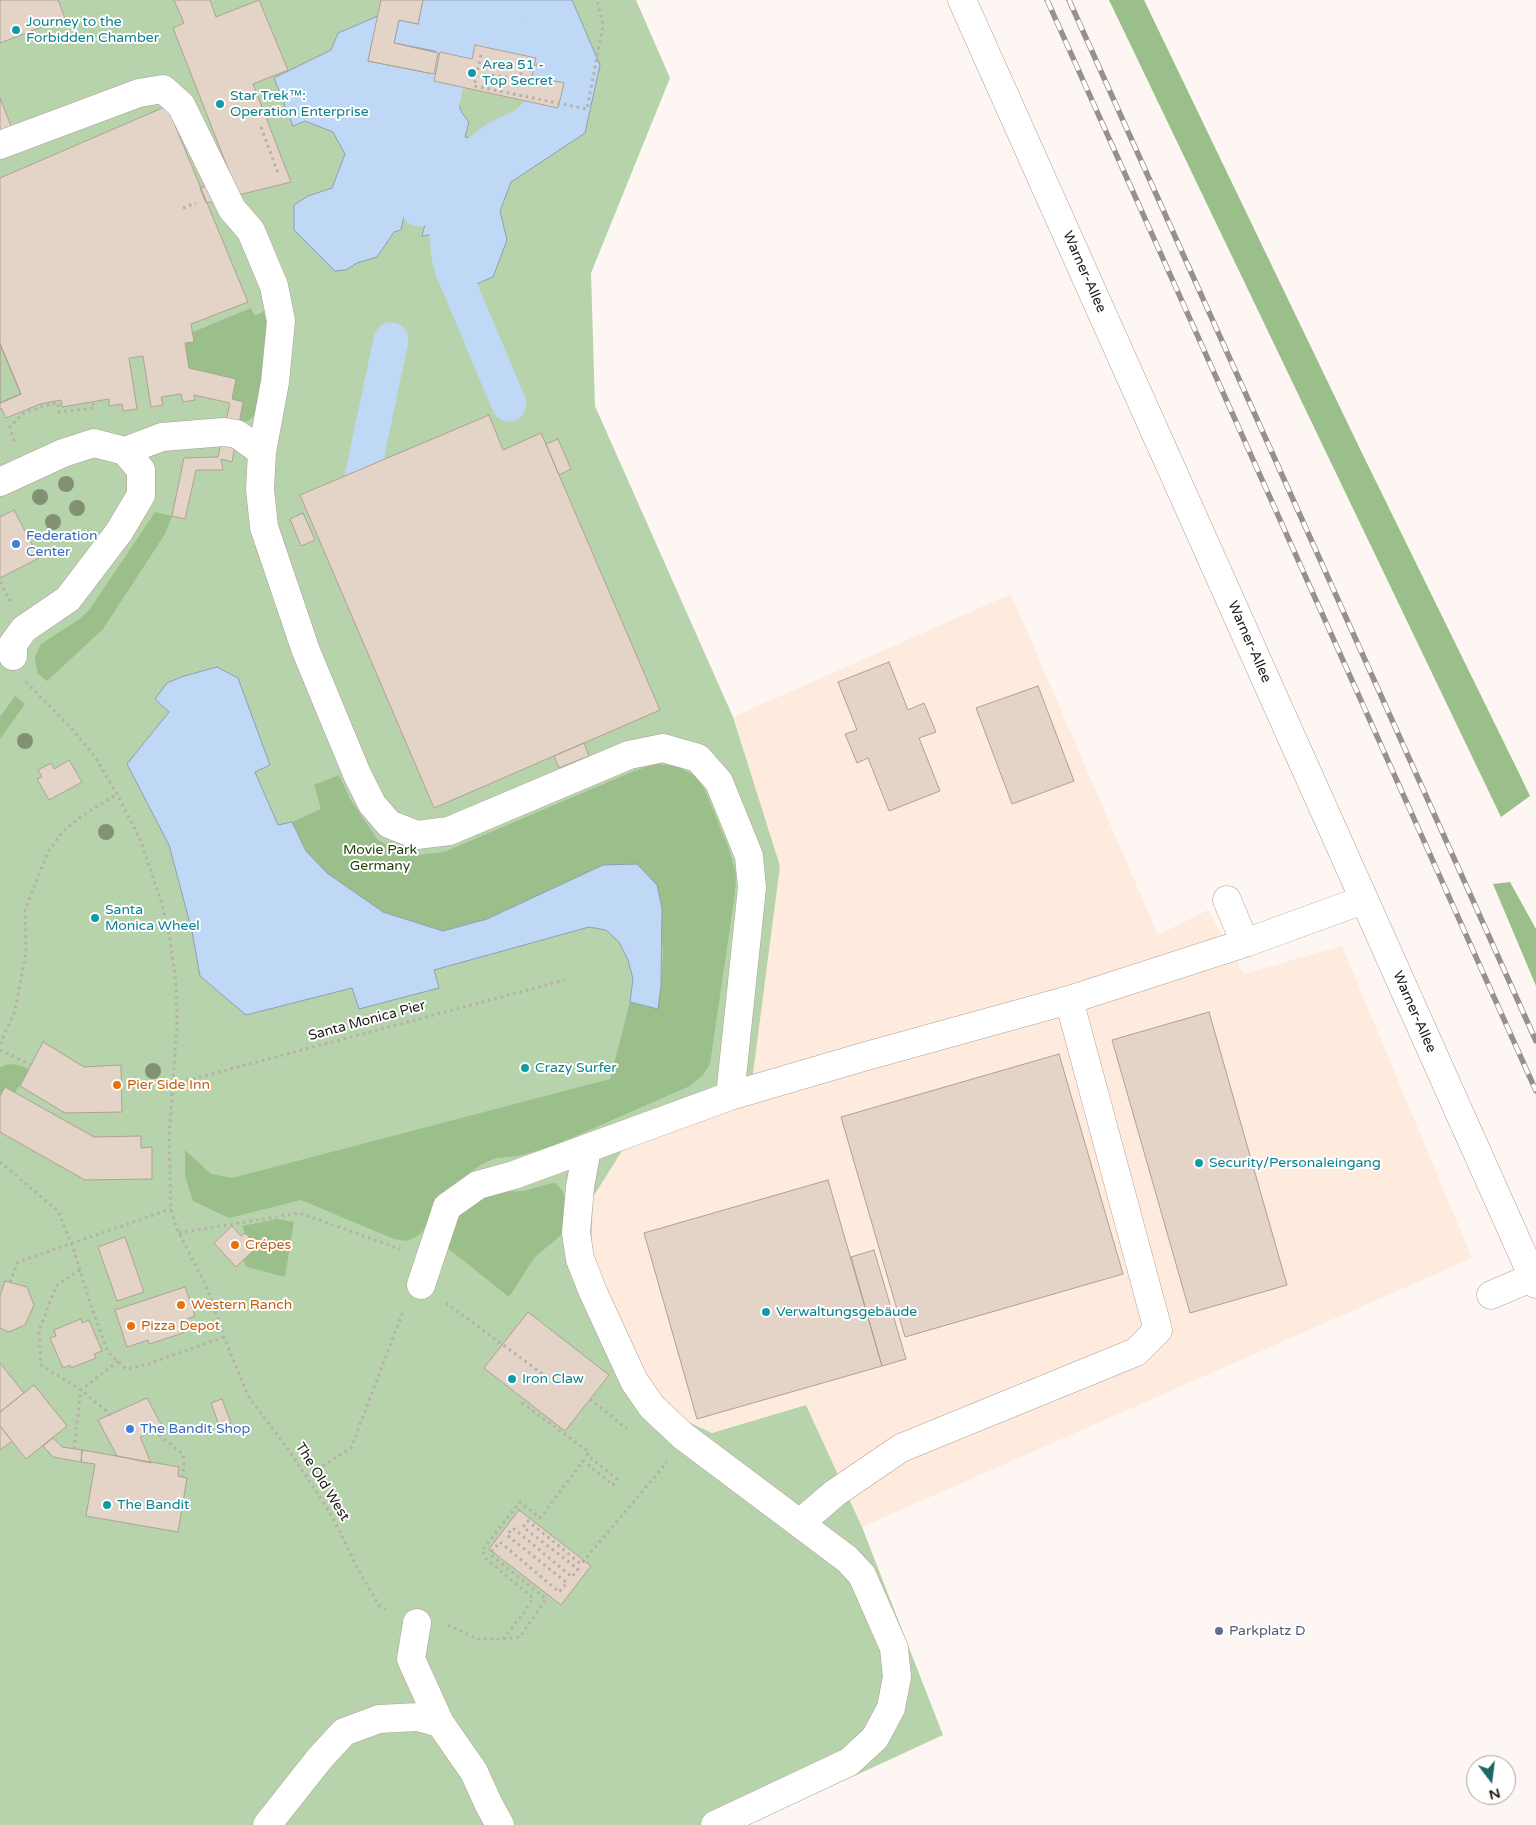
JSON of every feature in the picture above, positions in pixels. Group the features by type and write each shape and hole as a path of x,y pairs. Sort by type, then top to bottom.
{"street":[{"name":"Warner-Allee","path":"962,0 1534,1280"},
{"path":"0,145 139,93 162,89 181,105 232,209 251,231 274,286 281,321 275,382 262,452 260,489 264,527 306,651 357,774 372,804 389,824 417,835 449,831 629,755 663,748 698,758 719,782 748,856 752,888 730,1096"},
{"path":"125,451 162,436 224,432 237,434 262,452"},
{"path":"12,477 63,454 94,443 125,451 141,470 141,495 119,532 68,599 24,629 13,644 13,656"},
{"path":"1227,900 1245,943"},
{"path":"421,1284 447,1207 478,1185 514,1175 730,1096 1070,1000 1245,943 1363,900"},
{"path":"800,1523 835,1493 900,1448 1136,1352 1158,1330 1070,1000"},
{"path":"587,1149 580,1187 576,1233 580,1258 593,1292 634,1380 652,1407 683,1436 800,1523 847,1560 862,1575 894,1648 897,1677 891,1708 875,1738 849,1762 715,1825"},
{"path":"1491,1295 1534,1280"},
{"path":"416,1623 411,1659 440,1723 474,1772 500,1825"},
{"path":"267,1825 320,1758 344,1732 379,1720 418,1717 440,1723"}],"path":[{"path":"481,55 474,86 588,109 603,26 597,0"},
{"path":"492,75 520,79 523,62 542,66"},
{"path":"261,127 278,173"},
{"path":"12,477 10,427 22,414 43,406 58,403 59,412 94,408 93,401"},
{"path":"36,692 72,729 89,750 117,794 140,839 162,904 170,939 176,983 177,1025 174,1084"},
{"path":"0,1044 15,1012 26,952 24,910 48,852 63,831 82,816 117,794"},
{"name":"Santa Monica Pier","path":"174,1084 565,980"},
{"path":"0,1050 31,1065"},
{"name":"The Old West","path":"174,1084 169,1137 171,1209 179,1233 208,1290 224,1337 248,1396 276,1432 331,1514 360,1573 380,1607 416,1623"},
{"path":"0,1162 58,1211 71,1242 108,1352 126,1369 148,1364 224,1337"},
{"path":"10,1282 18,1262 71,1242 171,1209"},
{"path":"179,1233 300,1213 406,1251 440,1230"},
{"path":"80,1270 56,1286 39,1332 42,1365 81,1390 111,1415"},
{"path":"306,1476 351,1448 402,1311 421,1284 544,1375"},
{"path":"74,1449 81,1390 118,1361"},
{"path":"590,1398 633,1434"},
{"path":"502,1639 523,1614 533,1598 485,1558 482,1550 520,1502 540,1518 583,1461 613,1485 618,1479 587,1455 589,1452 522,1402 525,1399"},
{"path":"154,1431 183,1454 184,1467 182,1477"},
{"path":"416,1623 444,1623 478,1639 520,1637 546,1599 491,1555 492,1552 500,1542 559,1592 567,1583 507,1535 513,1528 572,1577 578,1570 523,1527 528,1521 580,1564 668,1462 661,1456"}],"shaded area":[{"path":"1011,594 1158,935 1208,910 1244,974 1342,946 1472,1258 862,1527 806,1405 711,1433 684,1420 653,1391 591,1255 593,1197 622,1151 706,1115 780,866 733,717"}],"green space":[{"name":"Movie Park Germany","path":"0,0 636,0 670,78 591,273 595,406 733,717 780,866 749,1104 706,1115 622,1151 593,1197 591,1255 653,1391 684,1420 712,1433 806,1405 862,1527 943,1735 748,1825 0,1825"},
{"path":"1109,0 1144,0 1361,451 1530,796 1501,817"},
{"path":"251,308 255,316 264,311 269,338 257,408 253,417 247,421 239,422 243,402 232,399 236,379 189,368 185,343 194,342 193,332"},
{"path":"155,512 172,516 165,534 103,629 47,681 38,674 36,665 35,657 41,644 81,618 90,609"},
{"path":"15,696 25,704 0,739 0,717"},
{"path":"656,764 677,766 695,776 704,788 729,849 736,874 735,893 710,1064 703,1075 690,1086 553,1146 519,1156 496,1158 482,1164 447,1189 438,1200 425,1229 416,1237 406,1241 394,1239 301,1200 229,1218 193,1201 185,1176 185,1150 211,1174 232,1178 610,1079 630,1002 658,1008 663,951 661,930 603,865 487,919 443,931 383,912 327,873 306,851 292,822 321,809 314,785 339,775 350,799 378,840 397,850 419,855 444,852 634,771"},
{"path":"1510,882 1536,929 1536,986 1493,884"},
{"path":"9,1064 29,1069 15,1093 0,1096 0,1067"},
{"path":"555,1183 563,1191 565,1199 561,1235 534,1258 509,1297 445,1246 457,1209 490,1192 524,1191"},
{"path":"277,1219 294,1222 285,1277 247,1267 243,1260 254,1250 251,1247 255,1244 245,1233 242,1226"}],"water":[{"path":"423,0 572,0 600,65 585,133 511,182 500,211 507,240 493,277 469,287 459,260 456,244 458,206 470,176 499,144 508,145 521,141 539,129 558,108 564,83 555,54 546,38 520,20 481,19 451,41 445,53 394,43 399,20 418,24"},
{"path":"378,16 368,61 434,74 434,81 401,230 394,232 377,257 357,263 346,270 335,271 294,230 294,205 308,196 332,188 345,154 333,132 305,121 293,126 274,78 331,50 338,33"},
{"path":"457,100 462,113 469,122 465,137 480,140 470,149 452,177 443,202 436,234 422,236"},
{"path":"217,667 238,678 270,765 255,772 278,825 292,822 306,851 327,873 383,912 443,931 487,919 603,865 637,864 657,885 662,908 661,985 658,1009 630,1002 633,979 628,960 619,942 606,930 589,927 434,970 439,988 359,1009 352,988 246,1015 200,976 192,931 169,845 127,764 169,712 155,699 167,683"}],"building":[{"name":"Journey to the Forbidden Chamber","path":"0,0 58,0 65,18 0,43"},
{"path":"174,0 210,0 216,17 259,0 288,70 253,84 291,182 206,203 200,188 232,179 173,28 184,23"},
{"path":"381,0 423,0 418,24 399,20 394,43 438,53 434,74 368,61"},
{"path":"475,45 536,58 532,76 564,83 558,108 434,81 440,52 472,59"},
{"path":"0,98 11,126 0,130"},
{"path":"167,106 248,302 191,324 194,342 185,343 189,368 236,379 232,399 243,402 232,462 221,459 223,470 196,470 185,519 172,516 184,458 218,457 230,403 194,395 195,400 183,402 181,394 161,397 163,405 151,407 143,356 129,358 137,409 123,411 122,404 109,406 109,399 62,407 61,400 40,404 6,418 0,409 0,403 21,394 0,344 0,178"},
{"path":"0,344 21,394 0,403"},
{"path":"0,344 21,394 0,403"},
{"path":"489,415 503,450 541,433 660,710 434,808 300,495"},
{"path":"558,439 571,469 559,475 546,444"},
{"name":"Federation Center","path":"14,510 39,558 0,578 0,517"},
{"path":"303,513 315,540 301,546 290,519"},
{"path":"889,662 908,710 924,703 936,732 919,738 940,791 889,811 868,758 857,763 845,734 857,730 838,682"},
{"path":"1038,686 1074,781 1012,804 976,708"},
{"path":"584,743 589,756 559,768 554,756"},
{"path":"69,760 82,782 49,800 37,779 42,777 38,770 51,763 54,769"},
{"name":"Security/Personaleingang","path":"1209,1012 1287,1285 1190,1313 1112,1040"},
{"path":"43,1042 84,1067 121,1065 122,1112 65,1113 20,1086"},
{"path":"1059,1054 1123,1274 905,1337 841,1117"},
{"path":"5,1087 94,1137 141,1136 141,1148 152,1147 152,1179 85,1180 0,1132 0,1096"},
{"name":"Verwaltungsgebäude","path":"828,1180 882,1366 697,1419 644,1233"},
{"name":"Crépes","path":"232,1226 241,1236 245,1233 255,1244 251,1247 254,1250 236,1267 214,1243"},
{"path":"125,1237 144,1292 117,1301 98,1247"},
{"path":"874,1250 906,1359 882,1366 851,1257"},
{"path":"5,1281 27,1287 34,1305 25,1325 9,1332 0,1328 0,1296"},
{"path":"185,1287 195,1316 179,1322 183,1333 149,1344 148,1340 127,1347 115,1310"},
{"path":"528,1312 609,1375 565,1431 484,1368"},
{"path":"81,1319 82,1323 89,1320 102,1351 94,1354 96,1358 71,1368 70,1365 63,1368 50,1338 56,1336 54,1330"},
{"path":"0,1363 24,1393 0,1412"},
{"path":"34,1385 67,1426 26,1459 0,1426 0,1412"},
{"name":"The Bandit Shop","path":"147,1398 162,1426 140,1437 151,1463 117,1456 98,1420"},
{"path":"222,1399 231,1423 220,1428 211,1403"},
{"path":"0,1426 12,1441 0,1450"},
{"path":"53,1438 62,1447 82,1450 81,1462 53,1457 43,1446"},
{"path":"82,1450 179,1467 178,1476 187,1478 178,1532 86,1516 95,1464 81,1462"},
{"path":"519,1510 591,1566 561,1605 489,1549"}],"waterway":[{"path":"419,209 451,61 461,47 475,37 491,33 508,33 524,40 537,52 545,67 547,84 545,100 537,114 525,125 496,139 481,150 468,165 452,201 447,236 453,271 509,404"},
{"path":"361,482 391,340"}],"railway":[{"path":"1047,0 1536,1091"},
{"path":"1069,0 1536,1041"}],"place":[{"name":"Journey to the Forbidden Chamber","path":"16,30"},
{"name":"Area 51 - Top Secret","path":"472,73"},
{"name":"Star Trek™: Operation Enterprise","path":"220,104"},
{"name":"Federation Center","path":"16,544"},
{"name":"Santa Monica Wheel","path":"95,918"},
{"name":"Crazy Surfer","path":"525,1068"},
{"name":"Pier Side Inn","path":"117,1085"},
{"name":"Security/Personaleingang","path":"1199,1163"},
{"name":"Crépes","path":"235,1245"},
{"name":"Western Ranch","path":"181,1305"},
{"name":"Verwaltungsgebäude","path":"766,1312"},
{"name":"Pizza Depot","path":"131,1326"},
{"name":"Iron Claw","path":"512,1379"},
{"name":"The Bandit Shop","path":"130,1429"},
{"name":"The Bandit","path":"107,1505"},
{"name":"Parkplatz D","path":"1219,1631"}]}
